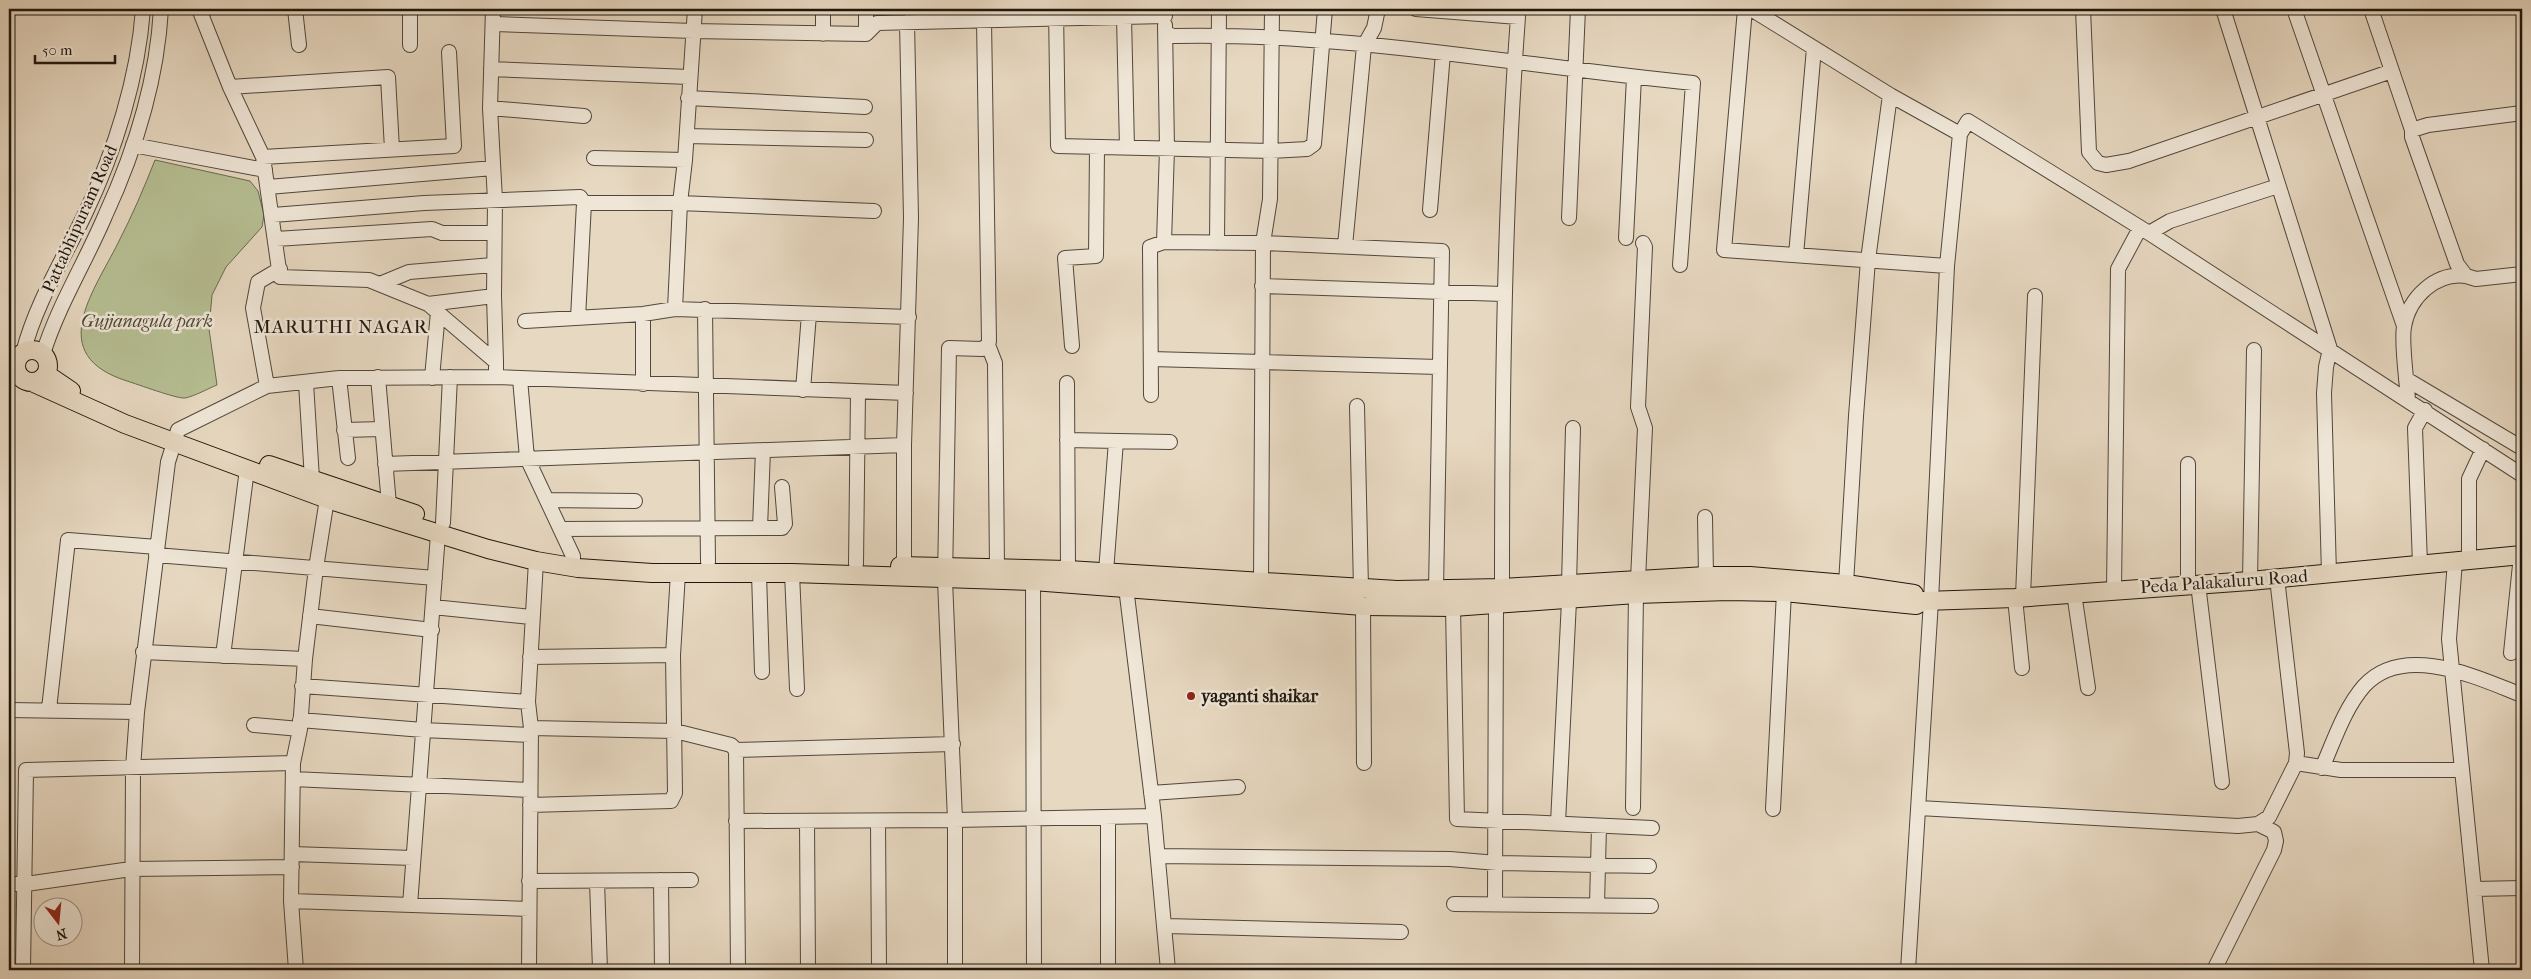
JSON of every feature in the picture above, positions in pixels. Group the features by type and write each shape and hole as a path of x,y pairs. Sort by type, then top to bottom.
{"main road":[{"path":"43,354 33,350 22,369 175,436 247,470 327,499 441,529 521,546 573,562 678,573 945,573 997,568 1068,570 1106,572 1126,580 1362,597 1436,590 1499,597"},
{"path":"175,436 389,505 441,529 536,561 856,564 904,566 945,573 1033,581 1126,580 1261,583 1453,607 1499,597 1637,587 1706,576 1772,577 1846,584 1918,594 1928,601"},
{"name":"Peda Palakaluru Road","path":"1637,587 1784,592 1916,605 1928,601 2019,597 2250,581 2522,555"}],"street":[{"name":"Pattabhipuram Road","path":"22,369 44,295 85,214 104,169 133,76 143,9"},
{"name":"Pattabhipuram Road","path":"43,354 53,324 105,218 133,145 156,62 161,9"},
{"path":"199,9 230,87 264,164 273,215 280,277 369,280 380,284 433,308 496,362"},
{"path":"295,9 299,45"},
{"path":"410,9 410,45"},
{"path":"493,9 490,108 495,200 493,265 496,377"},
{"path":"675,309 680,203 687,136 689,77 695,9"},
{"path":"823,9 823,34"},
{"path":"866,9 866,34"},
{"path":"1217,243 1219,9"},
{"path":"1261,583 1262,243 1270,199 1272,9"},
{"path":"1056,14 1058,146 1271,151 1308,150 1314,144 1324,9"},
{"path":"1345,246 1364,46 1374,28 1378,9"},
{"path":"1416,9 1486,12 1518,17 1506,191 1503,294 1496,904"},
{"path":"1569,218 1578,9"},
{"path":"1745,9 1724,250 1947,266"},
{"path":"1751,9 1890,94 1960,134"},
{"path":"2083,9 2089,152 2098,163 2106,165 2129,161 2392,70"},
{"path":"2223,9 2330,349 2326,367 2324,393 2329,574"},
{"path":"2294,9 2404,326 2408,400"},
{"path":"2371,9 2412,130 2412,137 2456,264 2466,276"},
{"path":"493,24 693,31 866,34 877,23 907,22 949,15 984,20 1001,14 1108,13 1124,16 1165,12 1167,149 1164,242"},
{"path":"1124,16 1127,148"},
{"path":"984,20 988,345 995,362 997,568"},
{"path":"904,566 904,445 911,218 907,22"},
{"path":"1166,33 1172,36 1272,36 1692,83 1680,265"},
{"path":"1796,255 1814,48"},
{"path":"133,145 264,164 392,150 454,146 449,52"},
{"path":"1430,210 1443,54"},
{"path":"491,68 689,77"},
{"path":"230,87 388,77 392,150"},
{"path":"1626,238 1634,77"},
{"path":"1846,584 1868,260 1890,94"},
{"path":"688,98 865,107"},
{"path":"490,108 584,116"},
{"path":"2412,130 2428,125 2522,113"},
{"path":"1908,970 1919,808 1928,601 1947,266 1960,134 1968,121 2144,230 2522,475"},
{"path":"687,136 866,140"},
{"path":"1072,346 1065,258 1096,256 1097,147"},
{"path":"594,158 685,160"},
{"path":"268,187 493,168"},
{"path":"2114,590 2118,269 2144,230 2278,186"},
{"path":"273,215 424,203 580,197 584,203 578,318"},
{"path":"584,203 680,203 874,211"},
{"path":"276,239 432,229 442,233 493,233"},
{"path":"1151,395 1150,247 1164,242 1262,243 1442,251 1436,590"},
{"path":"1633,808 1637,587 1645,428 1638,407 1645,247 1643,243"},
{"path":"380,284 409,272 493,265"},
{"path":"267,386 253,308 258,282 280,269"},
{"path":"2404,326 2417,295 2433,283 2455,274 2476,279 2522,274"},
{"path":"1262,286 1503,294"},
{"path":"433,308 494,296"},
{"path":"2022,668 2019,597 2035,296"},
{"path":"432,378 433,308"},
{"path":"525,321 643,314 675,309 909,317"},
{"path":"705,309 708,562"},
{"path":"643,314 643,384"},
{"path":"803,390 809,314"},
{"path":"955,970 955,820 945,573 949,348 982,349 988,345"},
{"path":"2250,581 2254,350"},
{"path":"1151,359 1439,367"},
{"path":"378,377 389,505"},
{"path":"132,970 131,869 133,768 137,712 156,551 175,436 267,386 339,378 496,377 906,393"},
{"path":"339,378 348,458"},
{"path":"410,905 425,696 441,529 450,378"},
{"path":"520,379 527,458 561,529 573,562"},
{"path":"2406,379 2522,448"},
{"path":"306,382 312,480"},
{"path":"1067,384 1068,570"},
{"path":"856,564 858,392"},
{"path":"1357,406 1364,763"},
{"path":"2420,564 2415,428 2424,410"},
{"path":"1558,823 1569,593 1573,428"},
{"path":"344,430 382,429"},
{"path":"1067,440 1170,442"},
{"path":"1106,572 1116,441"},
{"path":"385,464 904,445"},
{"path":"2482,970 2448,639 2462,560 2469,479 2483,449"},
{"path":"760,528 763,450"},
{"path":"2188,464 2193,585 2222,782"},
{"path":"223,656 247,470"},
{"path":"561,529 707,530 782,528 785,524 782,487"},
{"path":"296,970 291,901 293,763 300,724 304,659 327,499"},
{"path":"547,500 635,501"},
{"path":"1705,517 1706,576"},
{"path":"49,709 68,540 235,562 435,578"},
{"path":"2511,653 2522,555"},
{"path":"529,970 529,790 531,731 528,702 531,617 536,561"},
{"path":"530,805 671,801 675,793 672,655 678,573"},
{"path":"760,573 762,672"},
{"path":"792,573 797,689"},
{"path":"1919,808 2238,826 2258,824 2269,817 2296,763 2297,742 2277,578"},
{"path":"1126,580 1166,926 1168,970"},
{"path":"1033,581 1032,818 1034,970"},
{"path":"1774,808 1784,592"},
{"path":"2074,592 2088,688"},
{"path":"433,607 531,617"},
{"path":"1453,607 1456,819 1652,828"},
{"path":"310,616 432,630"},
{"path":"143,652 304,659"},
{"path":"530,657 672,655"},
{"path":"2322,768 2348,710 2364,686 2377,676 2399,667 2451,668 2522,695"},
{"path":"302,686 528,702"},
{"path":"9,710 49,709 137,712"},
{"path":"254,725 300,724 423,730 675,731 731,745 736,750 738,970"},
{"path":"736,750 952,744"},
{"path":"23,970 26,884 26,770 293,763"},
{"path":"2296,763 2322,768 2364,771 2462,770"},
{"path":"293,779 529,790"},
{"path":"1151,793 1238,787"},
{"path":"736,821 955,820 1154,816"},
{"path":"1108,817 1108,970"},
{"path":"878,820 879,970"},
{"path":"807,821 808,970"},
{"path":"2214,970 2274,850 2276,841 2274,832 2258,824"},
{"path":"1596,905 1599,826"},
{"path":"1158,856 1450,859 1497,863 1649,866"},
{"path":"9,884 26,884 131,869 292,860 413,858"},
{"path":"661,880 662,970"},
{"path":"529,882 691,880"},
{"path":"597,881 600,970"},
{"path":"2474,888 2522,888"},
{"path":"291,901 529,909"},
{"path":"1454,904 1651,906"},
{"path":"1166,926 1401,932"}],"green space":[{"name":"Gujjanagula park","path":"155,160 250,181 258,191 264,215 262,227 226,267 212,295 209,329 217,385 185,398 166,394 127,381 102,370 87,356 82,339 82,321 88,302 128,223"}],"place":[{"name":"yaganti shaikar","path":"1191,696"}],"district":[{"name":"MARUTHI NAGAR","path":"341,327"}]}
